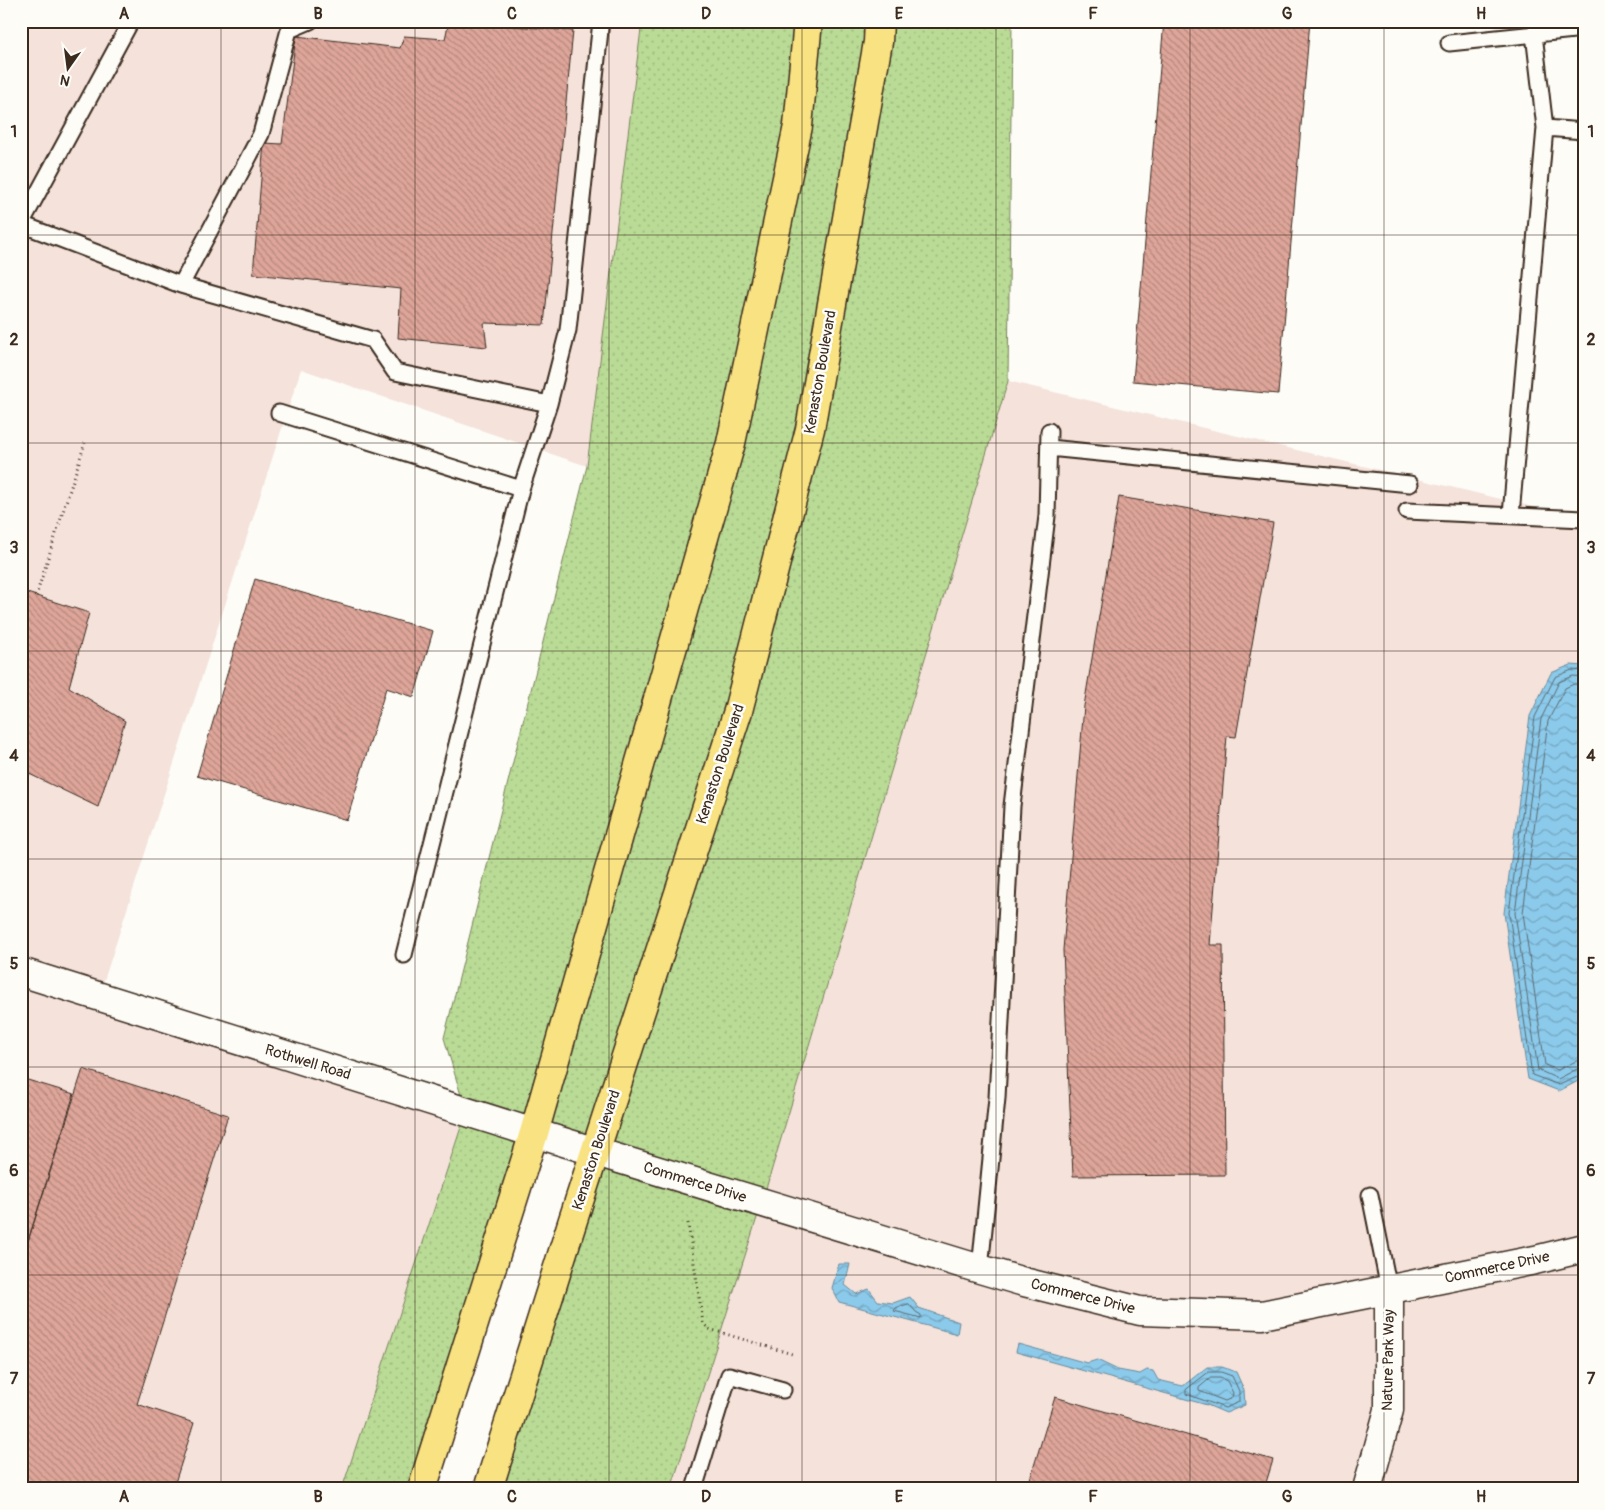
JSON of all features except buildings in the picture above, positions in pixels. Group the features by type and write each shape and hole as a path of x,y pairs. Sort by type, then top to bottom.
{"main road":[{"path":"422,1489 534,1133 731,442 798,126 808,21"},
{"name":"Kenaston Boulevard","path":"488,1489 738,711 808,439 877,52 879,21"}],"street":[{"name":"Rothwell Road","path":"21,972 595,1152"},
{"name":"Commerce Drive","path":"595,1152 1024,1282 1140,1311 1262,1315 1535,1260 1584,1248"},
{"name":"Nature Park Way","path":"1367,1489 1389,1410 1389,1289"}],"lane":[{"path":"131,21 21,224 181,285 373,340 395,372 549,404"},
{"path":"181,285 261,134 289,30 310,21"},
{"path":"404,955 521,489 549,404 568,330 601,21"},
{"path":"1449,43 1584,29"},
{"path":"1511,515 1545,128 1534,34"},
{"path":"1545,128 1584,131"},
{"path":"279,413 521,489"},
{"path":"980,1268 997,1098 1012,806 1047,516 1049,431"},
{"path":"1049,448 1410,484"},
{"path":"1407,511 1584,519"},
{"path":"1370,1195 1389,1289"},
{"path":"694,1489 729,1374 783,1390"}],"path":[{"path":"36,596 85,443"},
{"path":"688,1223 702,1323 709,1329 792,1354"}],"shaded area":[{"path":"21,21 642,21 587,466 301,369 99,996 466,1111 342,1489 21,1489"},
{"path":"1008,381 1584,519 1584,1489 671,1489 762,1202"}],"green space":[{"path":"642,21 1012,21 1008,381 762,1202 671,1489 488,1489 595,1152 534,1133 420,1489 342,1489 466,1112 444,1038 587,466"}],"water":[{"path":"1571,665 1584,666 1584,1078 1559,1091 1528,1079 1504,913 1530,716 1551,673"},
{"path":"839,1264 850,1264 845,1285 856,1294 869,1289 878,1301 893,1303 910,1297 919,1308 959,1322 957,1334 839,1302 832,1288"},
{"path":"1018,1344 1087,1363 1097,1360 1118,1370 1140,1374 1147,1370 1153,1371 1158,1380 1183,1386 1207,1367 1222,1367 1236,1372 1244,1390 1245,1405 1226,1413 1207,1405 1016,1352"}]}
